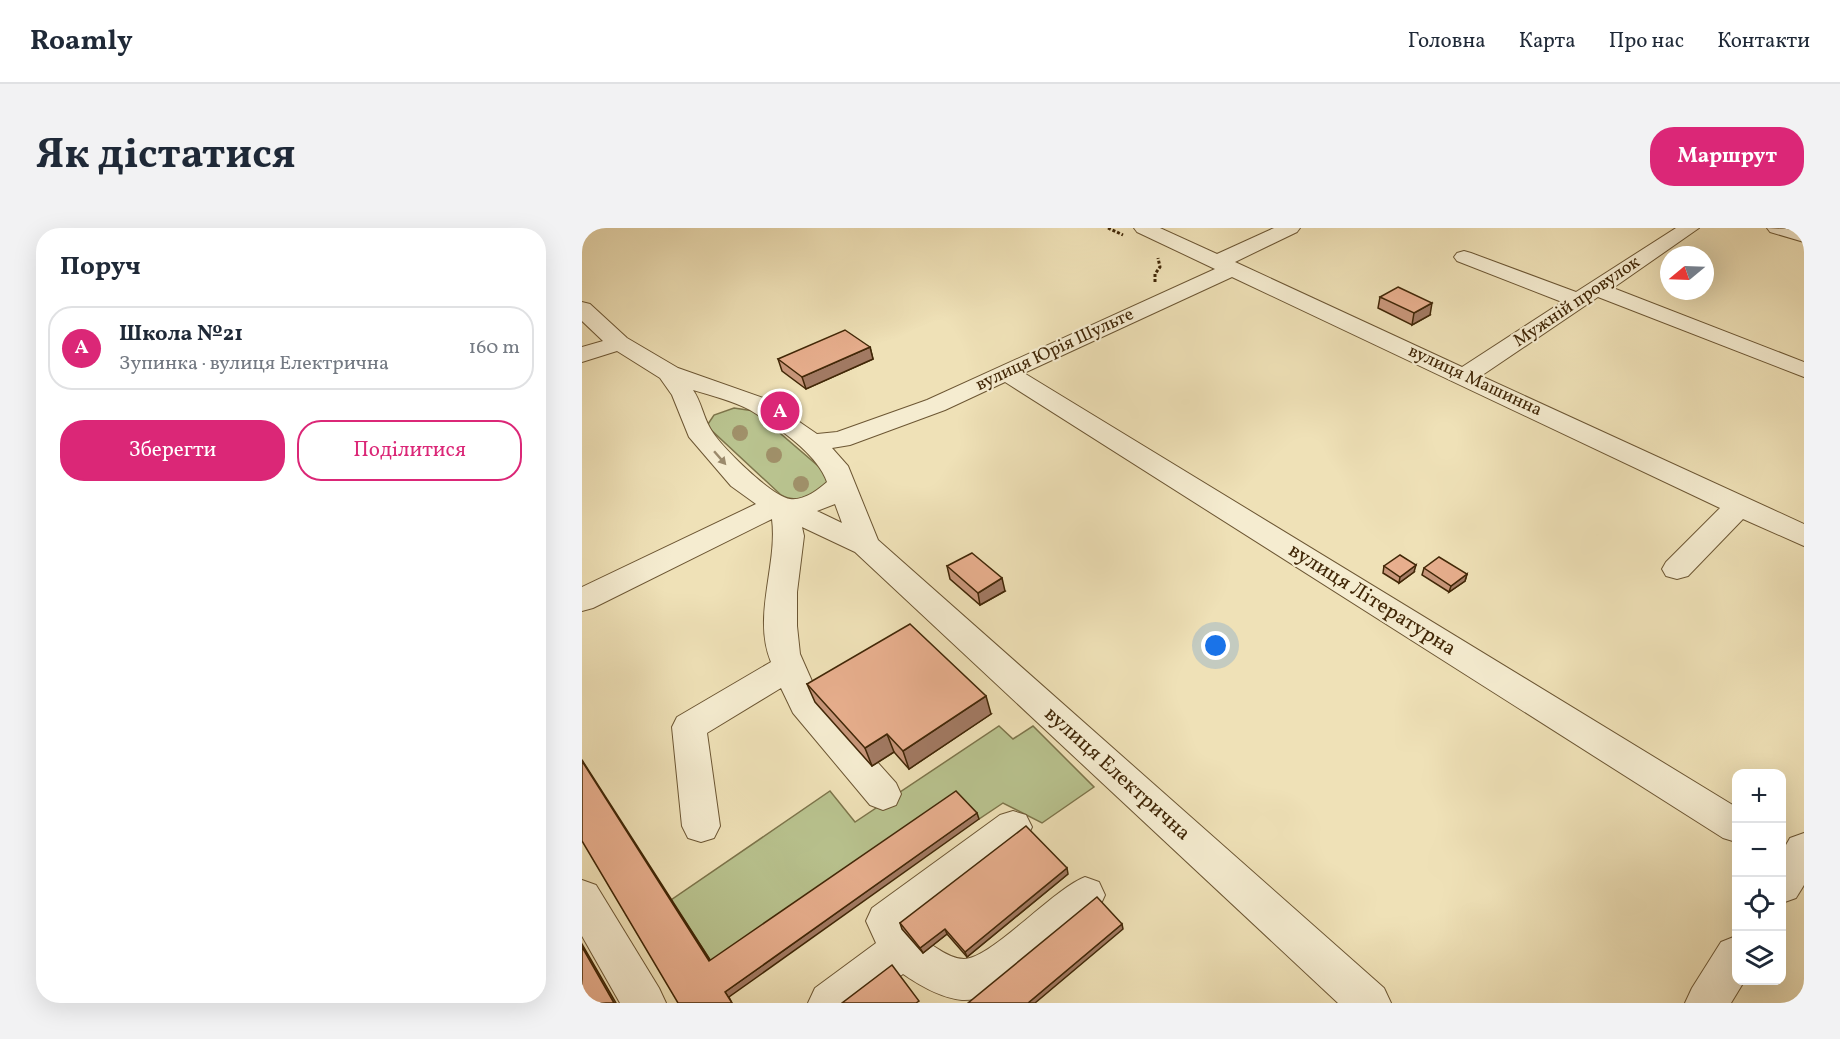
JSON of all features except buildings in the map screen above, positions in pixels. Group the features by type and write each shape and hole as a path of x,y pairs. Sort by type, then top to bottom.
{"street":[{"name":"вулиця Машинна","path":"1144,228 1227,264 1804,536"},
{"name":"вулиця Юрія Шульте","path":"582,600 781,507 810,505 831,496 828,462 847,445 875,429 1007,373 1227,264 1290,228"},
{"name":"Мужній провулок","path":"1464,376 1689,228"},
{"path":"1778,228 1804,236"},
{"path":"1464,257 1588,295 1804,370"},
{"name":"вулиця Електрична","path":"582,309 619,343 669,373 757,404 828,462 865,544"},
{"path":"582,355 619,343"},
{"name":"вулиця Електрична","path":"669,373 684,395 698,432 741,480 781,507 865,544 1369,1003"},
{"name":"вулиця Літературна","path":"1007,373 1732,823"},
{"path":"693,420 702,409 723,400 740,397"},
{"path":"1677,568 1739,506"},
{"path":"781,507 789,536 782,592 781,626 784,654 805,704 883,794"},
{"path":"701,826 689,727 789,667"},
{"path":"1013,827 886,921 902,949 932,970 966,981 991,971 1085,895"},
{"path":"582,898 644,1003"},
{"path":"830,1003 902,949"},
{"path":"1707,1003 1732,964"}],"green space":[{"path":"734,408 754,411 824,471 828,485 800,499 781,495 709,428 708,424 714,415"},
{"path":"999,726 1013,739 1033,726 1094,787 1042,823 1003,803 979,819 958,797 714,966 671,900 830,791 855,822"}],"place":[{"name":"Школа №21","path":"780,411"}]}
